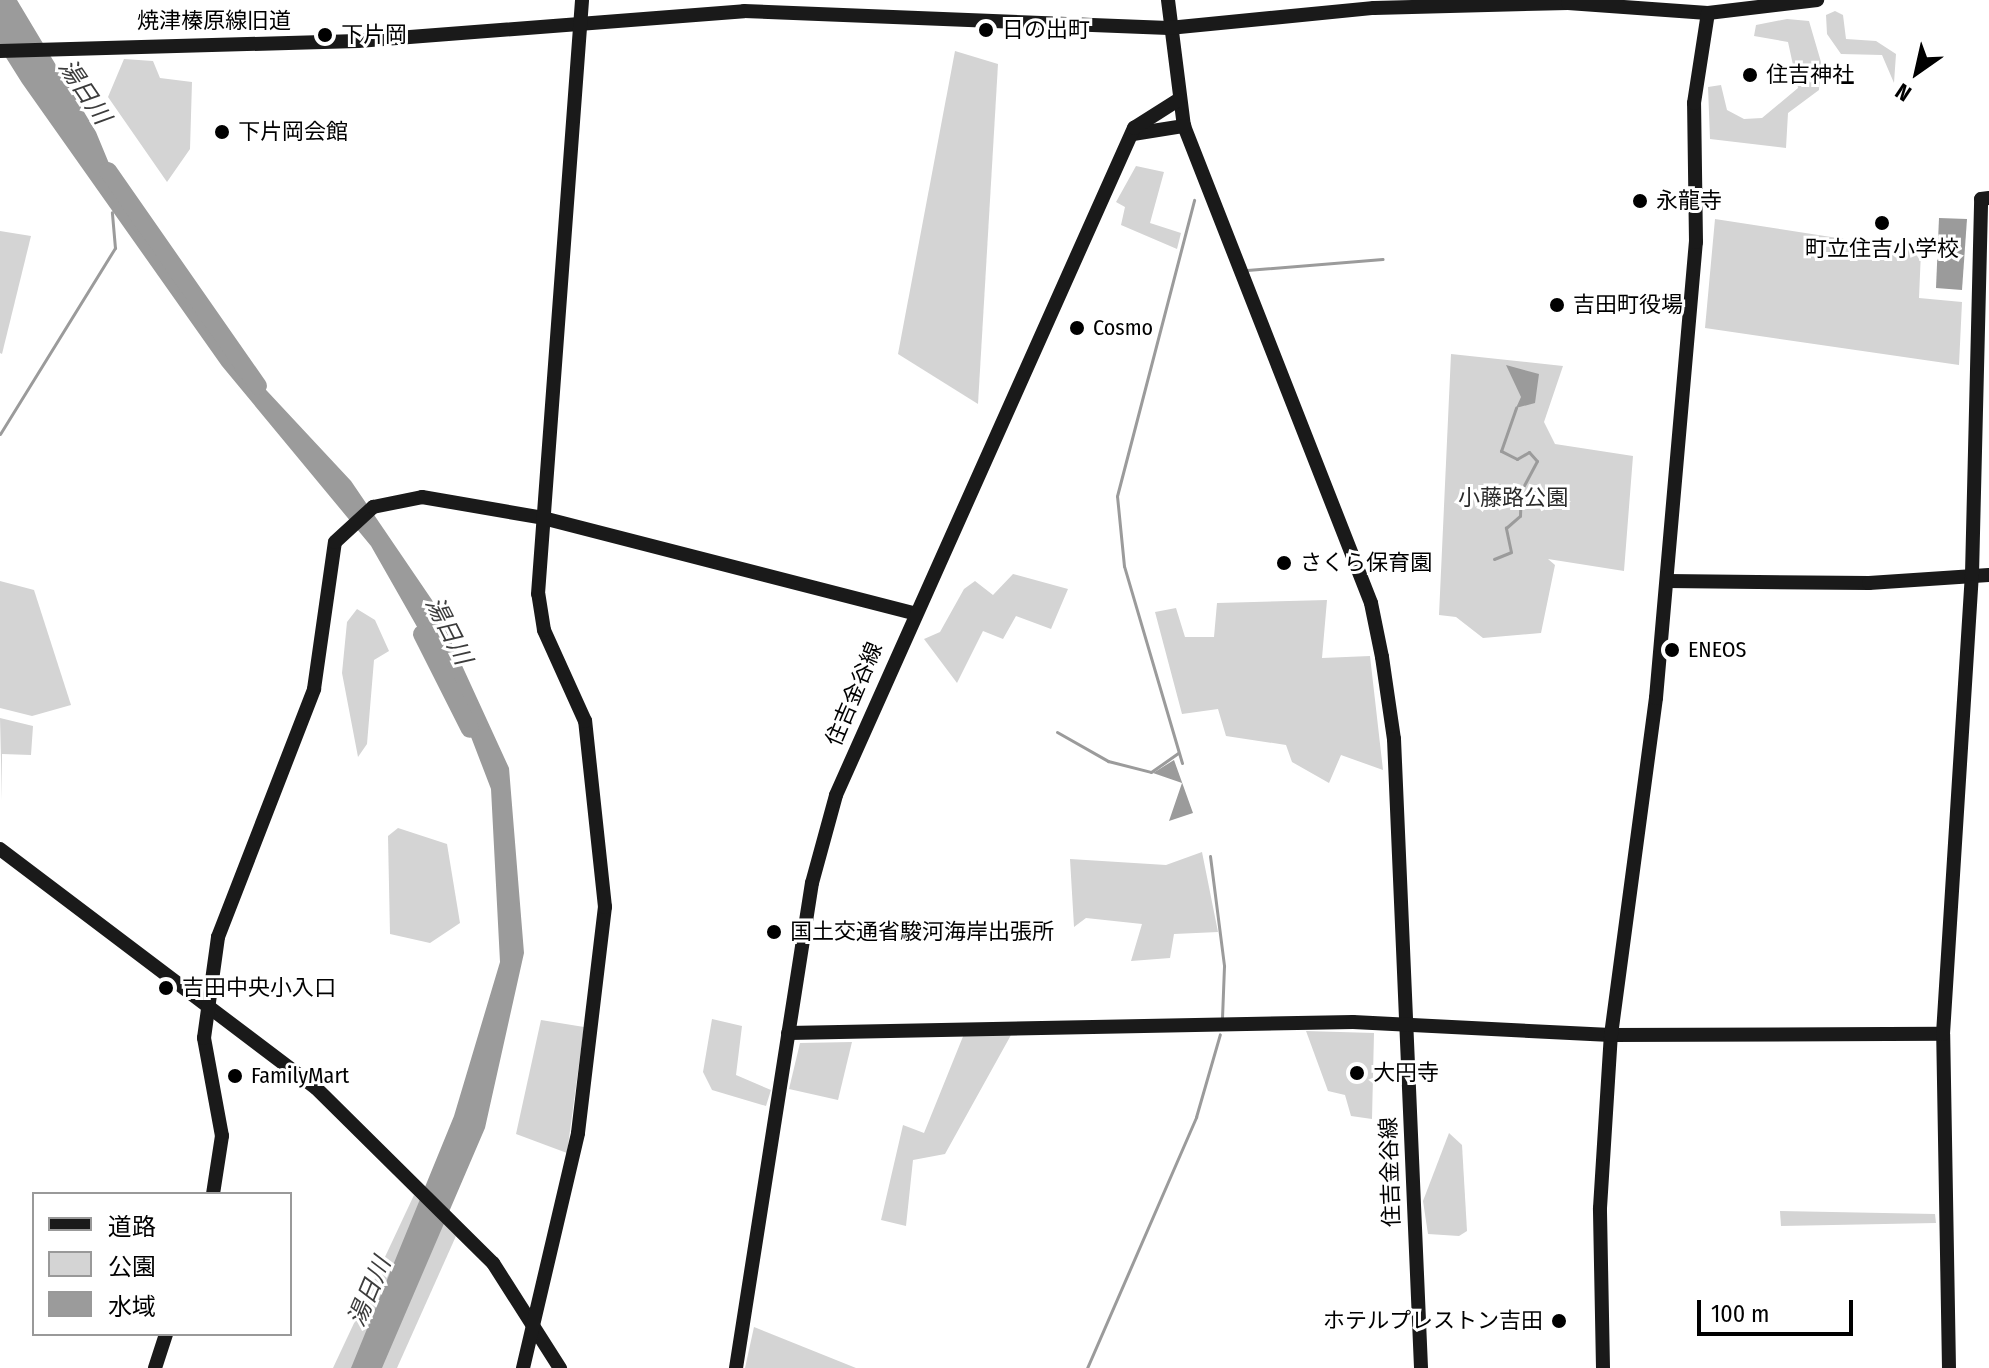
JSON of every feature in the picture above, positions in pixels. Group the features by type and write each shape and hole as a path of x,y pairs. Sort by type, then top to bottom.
{"street":[{"path":"523,1368 578,1133 605,907 585,721 544,630 538,594 582,0"},
{"name":"住吉金谷線","path":"1168,0 1178,100 1184,126 1371,603 1394,739 1421,1368"},
{"name":"焼津榛原線旧道","path":"0,51 53,45 358,41 744,11 1169,28 1374,8 1525,3 1708,13 1817,0"},
{"path":"1603,1368 1600,1208 1611,1035 1667,581 1698,213 1694,103 1708,13"},
{"name":"住吉金谷線","path":"736,1368 788,1033 836,795 912,613 1133,134 1143,119 1178,100"},
{"path":"1133,134 1184,126"},
{"path":"1949,1368 1943,1034 1972,574 1981,199 1989,198"},
{"path":"213,1192 222,1136 208,1079 206,1008 231,896 314,689 335,542 373,507 422,497 543,518 912,613"},
{"path":"1667,581 1869,583 1989,575"},
{"path":"0,849 206,1008 316,1088 460,1226 560,1368"},
{"path":"788,1033 1407,1024 1611,1035 1943,1034"},
{"path":"155,1368 165,1336"}],"green space":[{"path":"1835,11 1843,15 1846,39 1876,41 1896,54 1894,83 1882,55 1841,54 1827,34 1826,15"},
{"path":"1787,19 1809,21 1821,62 1819,90 1788,113 1786,148 1710,139 1708,87 1721,85 1727,110 1744,119 1762,118 1798,88 1788,42 1754,36 1756,25"},
{"path":"955,51 998,64 978,404 898,354"},
{"path":"124,59 153,61 160,78 192,82 190,149 167,182 108,97"},
{"path":"1136,166 1164,172 1150,223 1181,233 1177,249 1121,225 1125,207 1116,202"},
{"path":"1715,219 1921,251 1919,298 1962,302 1959,365 1705,328"},
{"path":"0,231 31,236 2,354 0,353"},
{"name":"小藤路公園","path":"1451,354 1563,366 1544,422 1555,444 1633,456 1624,571 1548,559 1555,565 1541,633 1483,638 1456,617 1439,615"},
{"path":"1013,574 1068,589 1051,629 1016,616 1003,639 983,631 957,683 924,639 940,632 964,589 975,581 993,595"},
{"path":"0,581 34,590 71,705 32,716 0,708"},
{"path":"1327,600 1322,658 1370,656 1383,770 1341,755 1329,783 1292,762 1286,745 1226,736 1218,709 1182,714 1155,612 1176,608 1185,637 1214,637 1217,603"},
{"path":"357,609 375,620 389,651 374,660 367,744 358,757 342,673 347,622"},
{"path":"0,718 33,726 31,755 2,754 2,801"},
{"path":"398,828 447,844 460,923 430,943 390,934 388,836"},
{"path":"1202,852 1218,932 1174,934 1170,958 1131,961 1142,924 1086,918 1074,927 1070,859 1166,865"},
{"path":"712,1019 742,1026 736,1075 771,1090 766,1106 712,1090 703,1072"},
{"path":"541,1020 584,1027 567,1153 516,1134"},
{"path":"1306,1031 1374,1033 1372,1119 1351,1116 1345,1095 1328,1091"},
{"path":"964,1034 1011,1035 945,1154 913,1160 906,1226 881,1220 903,1125 924,1133"},
{"path":"852,1042 838,1100 789,1089 800,1043"},
{"path":"1449,1133 1462,1145 1467,1231 1459,1236 1428,1234 1423,1201"},
{"path":"414,1195 456,1236 397,1368 333,1368"},
{"path":"1780,1211 1935,1214 1936,1223 1781,1226"},
{"path":"754,1327 856,1368 745,1368"}],"water":[{"path":"0,0 17,0 96,132 120,190 212,332 351,481 432,600 509,768 524,953 485,1128 382,1368 351,1368 454,1116 500,962 491,789 453,690 371,546 222,366 22,83 0,48"},
{"path":"1939,218 1967,219 1962,290 1936,288"},
{"path":"1506,365 1539,374 1535,403 1516,408 1521,397"},
{"path":"1174,760 1193,813 1169,821 1182,783 1153,773"}],"waterway":[{"name":"湯日川","path":"108,171 258,386"},
{"path":"1182,763 1124,566 1117,496 1194,200"},
{"path":"0,434 115,248 112,212"},
{"path":"1247,270 1383,259"},
{"path":"1494,559 1511,552 1506,528 1520,516 1521,491 1537,461 1529,452 1517,459 1501,451 1516,408"},
{"name":"湯日川","path":"422,634 470,729"},
{"path":"1057,732 1108,761 1151,772 1178,753"},
{"path":"1210,856 1224,966 1222,1018"},
{"path":"1087,1368 1196,1117 1220,1034"}],"place":[{"name":"日の出町","path":"986,30"},
{"name":"下片岡","path":"325,35"},
{"name":"住吉神社","path":"1750,75"},
{"name":"下片岡会館","path":"222,132"},
{"name":"永龍寺","path":"1640,201"},
{"name":"町立住吉小学校","path":"1882,223"},
{"name":"吉田町役場","path":"1557,305"},
{"name":"Cosmo","path":"1077,328"},
{"name":"さくら保育園","path":"1284,563"},
{"name":"ENEOS","path":"1672,650"},
{"name":"国土交通省駿河海岸出張所","path":"774,932"},
{"name":"吉田中央小入口","path":"166,988"},
{"name":"大円寺","path":"1357,1073"},
{"name":"FamilyMart","path":"235,1076"},
{"name":"ホテルプレストン吉田","path":"1559,1321"}]}
